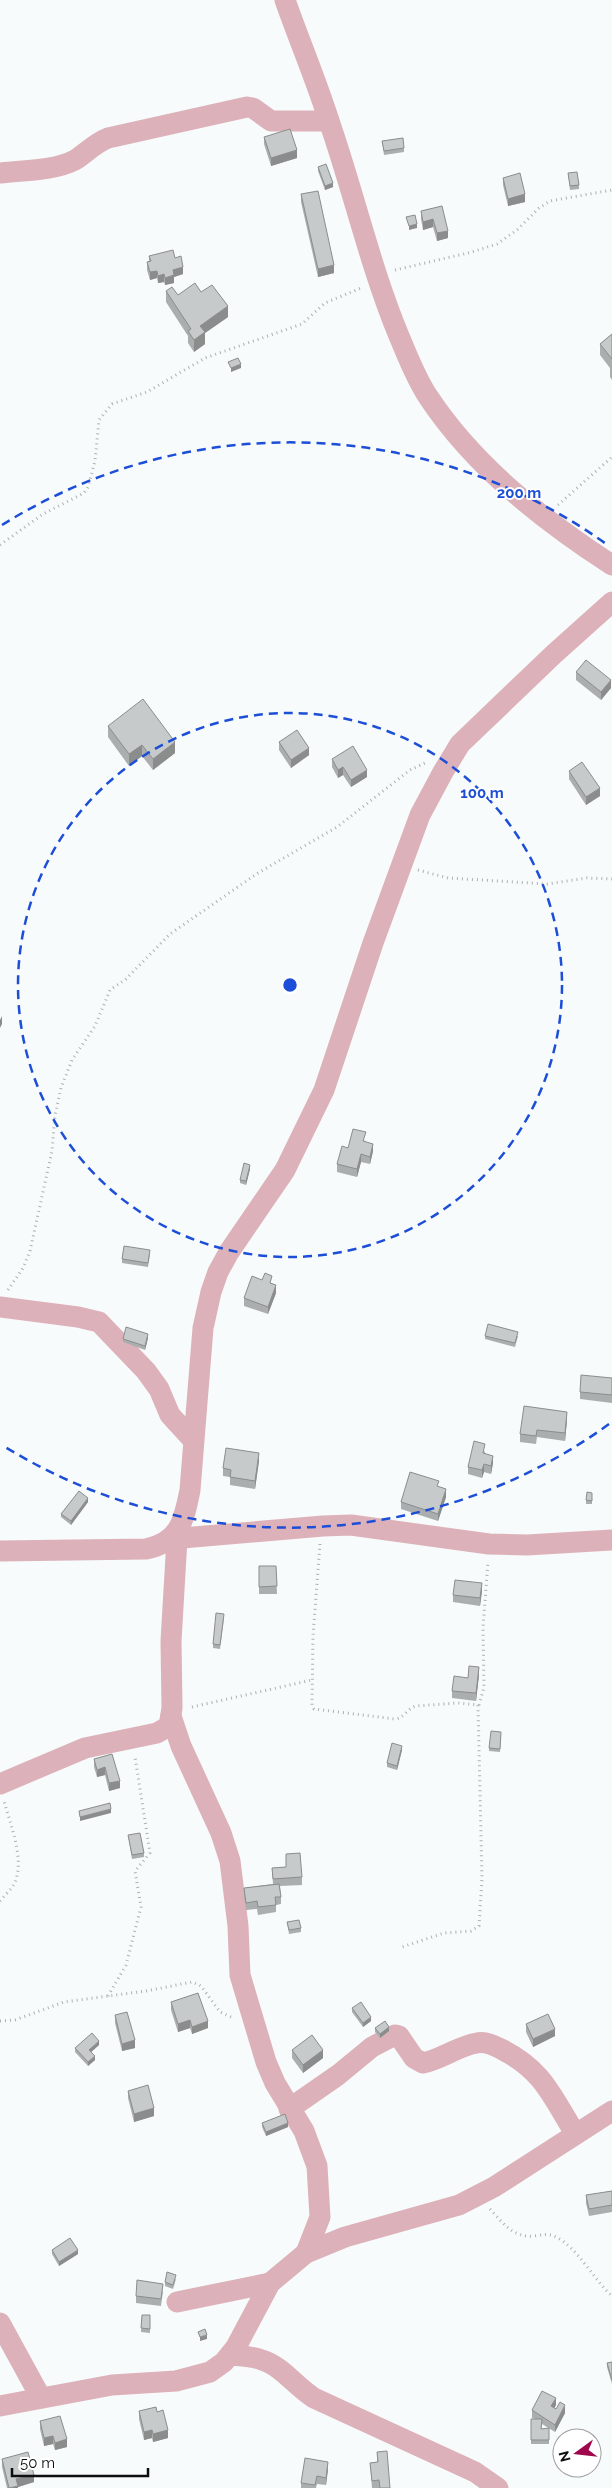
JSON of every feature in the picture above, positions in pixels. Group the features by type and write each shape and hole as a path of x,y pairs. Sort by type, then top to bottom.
{"street":[{"path":"285,0 329,121 376,278 414,370 429,398 459,436 490,470 567,536 612,565"},
{"path":"0,173 69,163 108,138 226,110 249,107 271,121 329,121"},
{"path":"0,1784 85,1748 164,1730 169,1726 171,1716 173,1539 185,1516 190,1490 192,1440 203,1328 218,1272 229,1252 285,1170 324,1090 401,864 420,815 443,772 460,744 554,654 612,602"},
{"path":"3,1300 99,1322 146,1371 159,1389 170,1415 192,1440"},
{"path":"0,1551 146,1550 160,1546 173,1539 323,1526 379,1528 489,1544 527,1545 612,1540"},
{"path":"171,1716 189,1765 221,1833 230,1861 238,1926 240,1975 253,2021 272,2076 289,2109 304,2131 317,2166 320,2217 306,2253"},
{"path":"289,2109 338,2075 372,2048 395,2035 399,2036 414,2058 423,2063 463,2046 480,2042 490,2044 508,2053 535,2070 542,2078 574,2133"},
{"path":"0,2406 112,2386 176,2381 197,2377 210,2372 230,2355 270,2283 306,2253 331,2242 450,2207 478,2196 574,2133 612,2111"},
{"path":"177,2302 270,2283"},
{"path":"0,2323 41,2398"},
{"path":"230,2355 263,2360 278,2368 301,2390 314,2398 475,2472 498,2488"}],"path":[{"path":"0,546 43,514 84,493 88,487 95,461 99,420 112,404 147,392 205,358 239,344 294,328 306,321 325,303 376,278 486,248 517,230 539,208 550,201 612,190"},
{"path":"544,517 612,457"},
{"path":"3,1300 23,1268 30,1251 52,1151 55,1115 60,1088 72,1060 95,1026 110,990 126,979 170,934 208,907 258,873 338,827 410,770 460,744"},
{"path":"401,864 448,878 547,884 586,878 612,879"},
{"path":"323,1526 317,1571 312,1706 318,1710 355,1712 395,1719 403,1716 411,1707 416,1706 458,1703 478,1705"},
{"path":"402,1946 444,1933 471,1930 479,1926 482,1879 478,1705 484,1687 484,1628 489,1544"},
{"path":"171,1716 184,1708 312,1680"},
{"path":"108,1996 126,1964 141,1907 135,1870 150,1853 144,1825 132,1737"},
{"path":"0,1784 15,1843 18,1867 15,1882 0,1900"},
{"path":"0,2021 15,2020 64,2002 192,1982 201,1986 211,2002 224,2015 253,2021"},
{"path":"478,2196 508,2229 518,2235 549,2234 562,2241 612,2296"}],"building":[{"path":"290,129 297,150 271,158 264,137"},
{"path":"403,138 404,148 384,151 382,141"},
{"path":"326,164 333,183 325,186 318,167"},
{"path":"577,172 579,185 570,186 568,173"},
{"path":"520,173 525,194 508,199 503,178"},
{"path":"318,191 334,265 318,269 301,194"},
{"path":"442,206 448,231 437,233 433,219 423,222 421,211"},
{"path":"415,215 417,224 409,226 406,217"},
{"path":"173,250 175,258 181,256 183,267 173,270 174,275 165,278 164,274 158,276 157,271 150,272 147,262 151,261 149,256"},
{"path":"195,283 201,292 212,285 228,306 200,326 205,332 194,340 188,331 191,329 166,291 172,287 178,295"},
{"path":"612,334 612,359 600,344"},
{"path":"238,358 241,364 231,368 228,362"},
{"path":"586,660 611,680 601,692 576,672"},
{"path":"143,699 175,742 153,759 142,745 129,754 108,726"},
{"path":"297,730 309,748 291,760 279,742"},
{"path":"353,746 367,770 351,780 343,767 338,770 332,759"},
{"path":"582,762 600,788 586,797 569,771"},
{"path":"353,1129 366,1132 363,1141 373,1144 370,1157 361,1154 357,1169 337,1164 342,1146 348,1148"},
{"path":"244,1163 250,1165 246,1181 240,1180"},
{"path":"124,1246 150,1250 148,1263 122,1259"},
{"path":"265,1273 272,1276 270,1283 276,1285 268,1307 244,1298 252,1276 262,1280"},
{"path":"488,1324 518,1332 515,1343 485,1336"},
{"path":"126,1327 148,1334 145,1346 123,1339"},
{"path":"581,1375 612,1378 612,1395 580,1392"},
{"path":"524,1406 567,1412 565,1433 537,1430 536,1436 520,1434"},
{"path":"474,1441 485,1444 483,1453 493,1456 491,1466 484,1464 482,1470 468,1467"},
{"path":"226,1448 259,1453 255,1481 230,1477 231,1470 223,1468"},
{"path":"410,1472 439,1481 437,1486 446,1489 438,1514 401,1502"},
{"path":"79,1491 88,1498 71,1521 61,1514"},
{"path":"587,1492 592,1493 592,1501 586,1500"},
{"path":"259,1566 276,1566 277,1586 259,1587"},
{"path":"455,1580 482,1583 480,1598 453,1595"},
{"path":"216,1613 224,1614 220,1645 213,1644"},
{"path":"469,1666 479,1667 476,1693 452,1691 454,1676 468,1678"},
{"path":"491,1731 501,1732 500,1749 489,1748"},
{"path":"392,1743 402,1746 397,1766 387,1763"},
{"path":"112,1754 120,1781 109,1783 105,1767 97,1770 94,1759"},
{"path":"110,1803 111,1809 80,1817 79,1811"},
{"path":"140,1833 144,1853 132,1855 128,1835"},
{"path":"300,1853 302,1877 273,1879 272,1868 286,1867 286,1854"},
{"path":"279,1884 281,1897 275,1897 276,1905 258,1907 257,1901 246,1903 244,1888"},
{"path":"299,1920 301,1928 289,1930 287,1922"},
{"path":"198,1993 208,2021 192,2027 190,2020 178,2024 171,2002"},
{"path":"361,2002 371,2017 363,2023 352,2008"},
{"path":"127,2012 135,2040 122,2044 115,2015"},
{"path":"548,2014 555,2029 533,2039 526,2024"},
{"path":"385,2021 389,2027 380,2034 375,2028"},
{"path":"92,2033 99,2041 89,2050 95,2056 88,2062 75,2048"},
{"path":"312,2035 323,2050 303,2065 292,2050"},
{"path":"148,2085 154,2108 134,2114 128,2091"},
{"path":"285,2114 288,2123 266,2132 262,2123"},
{"path":"612,2191 612,2205 589,2209 586,2195"},
{"path":"70,2238 78,2250 59,2262 52,2250"},
{"path":"167,2272 176,2275 173,2285 165,2282"},
{"path":"137,2280 163,2284 161,2299 136,2296"},
{"path":"142,2315 150,2315 150,2329 141,2328"},
{"path":"205,2329 207,2335 200,2337 198,2332"},
{"path":"612,2362 612,2380 607,2363"},
{"path":"542,2391 556,2398 551,2406 556,2409 560,2402 565,2405 555,2425 532,2410"},
{"path":"156,2407 157,2412 163,2410 168,2430 153,2434 152,2430 144,2432 139,2411"},
{"path":"60,2416 67,2439 55,2443 53,2436 44,2438 40,2421"},
{"path":"531,2419 542,2419 541,2429 549,2428 549,2440 531,2440"},
{"path":"387,2451 390,2488 380,2488 379,2480 372,2481 370,2463 378,2462 377,2452"},
{"path":"28,2452 34,2475 16,2479 18,2486 9,2488 2,2459"},
{"path":"305,2458 328,2462 326,2478 317,2476 315,2485 301,2483"}]}
